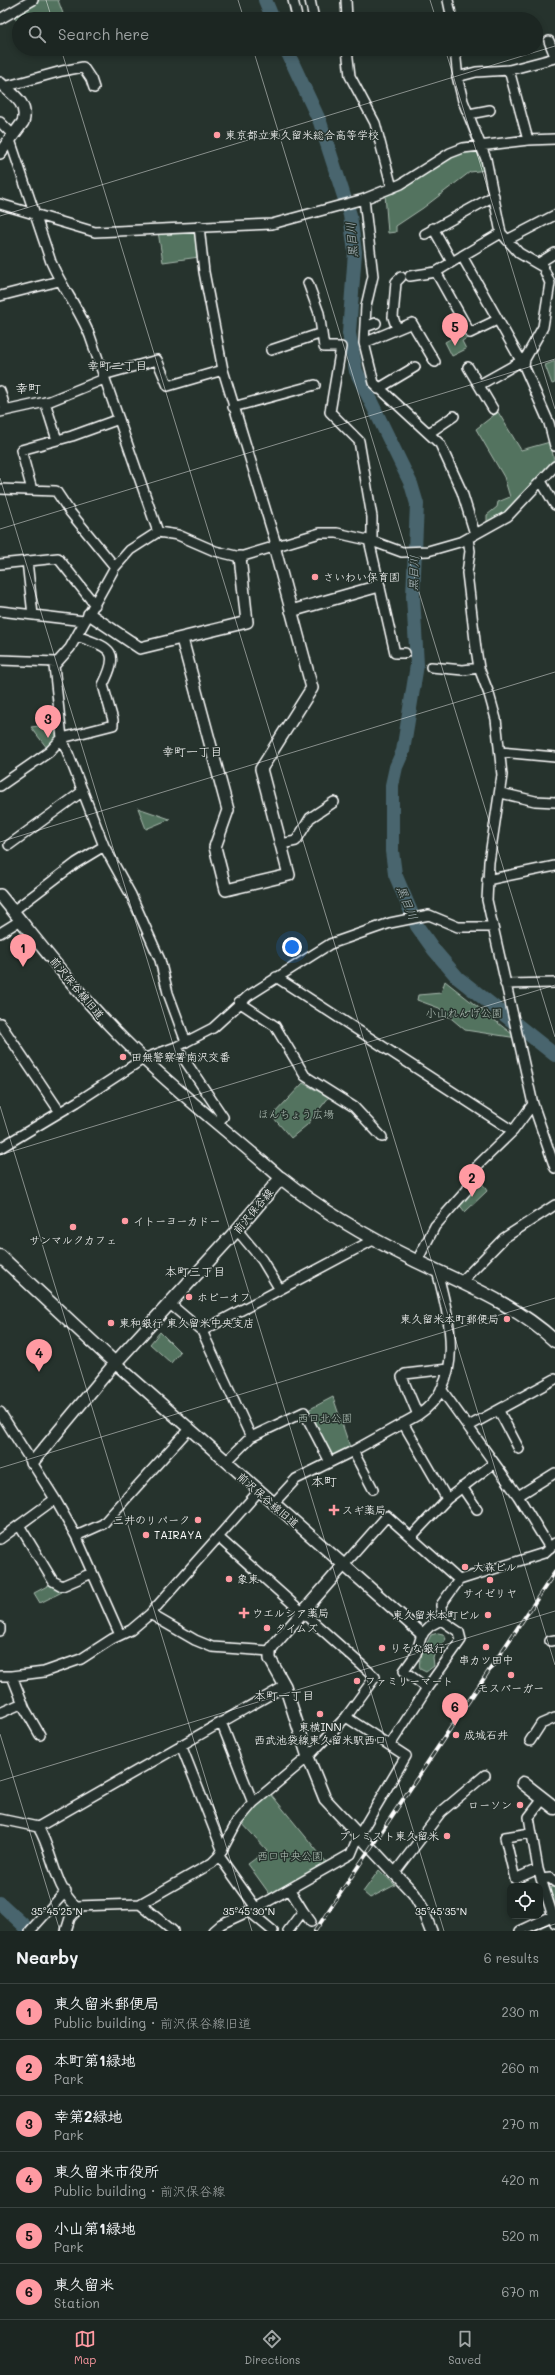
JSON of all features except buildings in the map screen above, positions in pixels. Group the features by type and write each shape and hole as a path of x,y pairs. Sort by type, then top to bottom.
{"main road":[{"name":"前沢保谷線","path":"115,1363 237,1230 281,1178 311,1203 373,1240 437,1270 514,1310 555,1341"},
{"path":"0,1256 115,1363"},
{"path":"523,1783 555,1808"}],"street":[{"path":"12,12 33,0"},
{"path":"294,0 296,12"},
{"path":"310,0 313,12"},
{"path":"346,0 347,12"},
{"path":"448,0 451,12"},
{"path":"0,19 12,12"},
{"path":"457,77 476,72 509,70 555,57 549,41"},
{"path":"348,56 350,76 375,123 392,188"},
{"path":"456,56 457,77 481,145 504,236 519,253 539,263 547,274 550,283 546,320 522,364 479,385"},
{"path":"2,85 62,70 83,67 94,88"},
{"path":"509,70 528,140"},
{"path":"0,153 23,122 25,110 18,99 2,85"},
{"path":"469,114 490,110"},
{"path":"0,122 12,138 33,212 59,281 82,315 158,532"},
{"path":"0,204 33,212 95,232 200,226 272,224 364,200 392,188 455,151 481,145 528,140 555,140"},
{"path":"425,234 433,228 494,196"},
{"path":"364,200 374,276 366,306 364,343 368,365 378,389 440,444 455,474 472,536 467,573 479,668 493,706 502,775 501,793 487,880 487,900 517,1038 525,1063 533,1104 555,1168"},
{"path":"397,329 393,317 396,282 406,277 436,272 462,256 504,236 555,215"},
{"path":"182,639 228,810 215,847 226,890 289,875 261,769 312,688 274,546 275,541 223,370 207,286 200,226"},
{"path":"433,228 452,262"},
{"path":"539,263 555,254"},
{"path":"462,256 497,320 518,353 549,423 555,446"},
{"path":"436,272 470,333 497,320"},
{"path":"0,296 59,281"},
{"path":"308,284 319,313 324,347 341,347 330,412 359,441 372,517 371,541 378,586 395,653 405,653"},
{"path":"365,327 376,323"},
{"path":"364,343 412,323 435,362"},
{"path":"271,350 322,333"},
{"path":"0,391 3,411 45,402 103,377 157,360 168,386 223,370"},
{"path":"378,389 415,367"},
{"path":"468,367 493,409"},
{"path":"233,407 315,385"},
{"path":"45,402 57,440"},
{"path":"429,433 455,416"},
{"path":"32,490 21,450 57,440 119,419"},
{"path":"0,660 56,662 62,660 115,567 130,550 158,532 178,535 216,552 240,557 320,533 337,533 371,541 402,552 426,551 472,536 508,516 555,466"},
{"path":"541,482 555,505"},
{"path":"0,489 56,491 70,512 115,567"},
{"path":"0,564 58,558 89,613 140,648 247,622 240,557"},
{"path":"27,562 34,615"},
{"path":"291,612 378,586"},
{"path":"0,611 34,615 89,613"},
{"path":"0,786 49,752 62,738 113,725 113,720 103,685 112,668 112,655 107,647 77,636"},
{"path":"56,662 54,670 62,738 104,846 131,895 160,960 168,993 186,1042"},
{"path":"431,667 463,670 479,668"},
{"path":"500,752 555,757"},
{"path":"9,845 83,792"},
{"path":"501,793 534,801 555,802"},
{"path":"281,844 296,841 310,818 334,802"},
{"path":"13,911 76,863 104,846"},
{"path":"487,880 555,866"},
{"name":"前沢保谷線旧道","path":"0,895 110,1026 143,1059 281,1178"},
{"path":"0,1148 143,1059 176,1047 213,1028 239,1002 330,944 361,932 401,920 429,915 458,927 492,926"},
{"path":"0,933 21,920"},
{"path":"276,977 513,1131"},
{"path":"505,984 555,983"},
{"path":"239,1002 275,1026 305,1076 354,1107 382,1137"},
{"path":"0,1023 60,1112"},
{"path":"176,1047 223,1117 217,1122"},
{"path":"417,1261 435,1226 467,1190 478,1165 513,1131 533,1104"},
{"path":"461,1282 504,1238 555,1205"},
{"path":"237,1230 262,1260 279,1288"},
{"path":"202,1331 279,1288 373,1240"},
{"path":"273,1504 296,1479 354,1451 427,1409 441,1389 448,1369 451,1347 445,1300 437,1270"},
{"path":"170,1304 202,1331 251,1437"},
{"path":"32,1463 115,1363"},
{"name":"前沢保谷線旧道","path":"115,1363 258,1492 422,1634"},
{"path":"418,1415 402,1377 406,1374 448,1369"},
{"path":"469,1426 555,1379"},
{"path":"441,1389 469,1426 552,1546 544,1553 459,1580 440,1605 442,1614 441,1620"},
{"path":"498,1411 519,1449"},
{"path":"226,1462 251,1437 304,1412 330,1462"},
{"path":"1,1417 55,1499 76,1536 120,1635"},
{"path":"403,1423 447,1499"},
{"path":"76,1536 102,1524 189,1429"},
{"path":"354,1451 373,1490"},
{"path":"411,1537 447,1499 494,1463"},
{"path":"518,1496 555,1473"},
{"path":"462,1487 477,1510"},
{"path":"0,1676 44,1672 69,1664 81,1659 131,1630 150,1614 258,1492"},
{"path":"0,1539 55,1499"},
{"path":"431,1931 418,1900 358,1837 325,1799 308,1757 285,1686 270,1659 270,1651 387,1516 459,1580"},
{"path":"19,1525 53,1581 62,1586 92,1573"},
{"path":"38,1827 48,1847 59,1879 73,1903 80,1907 140,1904 212,1863 221,1853 236,1822 253,1803 308,1757 346,1717 375,1677 218,1537"},
{"path":"150,1614 196,1640 212,1647 270,1651"},
{"path":"428,1688 404,1671 416,1654 422,1634 430,1626 441,1620"},
{"path":"390,1745 461,1640 459,1632 441,1620"},
{"path":"12,1676 23,1703 40,1735"},
{"path":"0,1819 38,1827 285,1686"},
{"path":"0,1713 23,1703"},
{"path":"214,1931 221,1924 253,1910 351,1854 358,1837 406,1756 346,1717"},
{"path":"530,1740 541,1724 555,1718"},
{"path":"221,1722 253,1803"},
{"path":"181,1745 221,1853 253,1910 273,1931"},
{"path":"394,1874 441,1812 485,1775"},
{"path":"520,1931 553,1920 538,1869 529,1817 542,1799"},
{"path":"531,1833 505,1837 515,1879 538,1869"},
{"path":"542,1880 550,1878 555,1882"},
{"path":"290,1890 311,1922"},
{"path":"31,1929 66,1891"},
{"path":"140,1904 173,1931"},
{"path":"66,1931 70,1918 80,1907"},
{"path":"288,1931 303,1911"}],"green space":[{"path":"37,0 58,0 62,12 18,12"},
{"path":"479,149 486,170 470,172 423,208 396,226 396,232 388,233 385,194 460,153"},
{"path":"194,230 196,233 199,257 163,262 158,232"},
{"path":"466,330 469,337 462,341 466,349 452,356 445,342"},
{"path":"555,361 555,383 552,384 545,365"},
{"path":"498,412 521,450 550,442 555,464 506,514 487,524 487,515 497,507 498,502 510,497 504,477 476,429"},
{"path":"56,724 55,738 47,748 31,727"},
{"path":"138,808 170,819 146,829"},
{"name":"小山れんげ公園","path":"445,981 517,1038 465,1030 439,1008 417,1000 418,995 441,993"},
{"name":"ほんちょう広場","path":"303,1083 329,1097 307,1125 291,1138 272,1116"},
{"path":"476,1173 487,1191 465,1212 458,1203"},
{"path":"160,1332 180,1352 171,1363 150,1344"},
{"name":"西口北公園","path":"333,1397 351,1450 330,1461 306,1411"},
{"path":"51,1584 62,1592 40,1603 34,1593"},
{"path":"438,1633 443,1634 446,1639 433,1657 434,1666 426,1672 420,1669 419,1665 421,1656 431,1635"},
{"name":"西口中央公園","path":"270,1793 327,1863 271,1896 248,1864 267,1850 240,1821"},
{"path":"379,1870 395,1885 370,1898 363,1892"},
{"path":"555,1886 555,1916 547,1889"}],"waterway":[{"name":"黒目川","path":"265,0 270,12"},
{"name":"黒目川","path":"289,56 320,122 350,215 355,252 349,333 356,371 411,484 417,504 413,596 417,665 403,751 396,767 392,785 392,851 395,874 417,926 434,950 458,978 555,1055"},
{"path":"0,1903 30,1931"}],"railway":[{"path":"315,1931 555,1572"}],"place":[{"name":"東京都立東久留米総合高等学校","path":"217,135"},
{"name":"小山第1緑地","path":"455,346"},
{"name":"さいわい保育園","path":"315,577"},
{"name":"幸第2緑地","path":"48,738"},
{"name":"東久留米郵便局","path":"23,967"},
{"name":"田無警察署南沢交番","path":"123,1057"},
{"name":"本町第1緑地","path":"472,1197"},
{"name":"イトーヨーカドー","path":"125,1221"},
{"name":"サンマルクカフェ","path":"73,1227"},
{"name":"ホビーオフ","path":"189,1297"},
{"name":"東久留米本町郵便局","path":"507,1319"},
{"name":"東和銀行 東久留米中央支店","path":"111,1323"},
{"name":"東久留米市役所","path":"39,1372"},
{"name":"スギ薬局","path":"334,1510"},
{"name":"三井のリパーク","path":"198,1520"},
{"name":"TAIRAYA","path":"146,1535"},
{"name":"大森ビル","path":"465,1567"},
{"name":"象東","path":"229,1579"},
{"name":"サイゼリヤ","path":"490,1580"},
{"name":"ウエルシア薬局","path":"244,1613"},
{"name":"東久留米本町ビル","path":"488,1615"},
{"name":"タイムズ","path":"267,1628"},
{"name":"串カツ田中","path":"486,1647"},
{"name":"りそな銀行","path":"382,1648"},
{"name":"モスバーガー","path":"511,1675"},
{"name":"ファミリーマート","path":"357,1681"},
{"name":"東横INN 西武池袋線東久留米駅西口","path":"320,1714"},
{"name":"東久留米","path":"455,1726"},
{"name":"成城石井","path":"456,1735"},
{"name":"ローソン","path":"520,1805"},
{"name":"プレミスト東久留米","path":"447,1836"}],"district":[{"name":"幸町二丁目","path":"117,366"},
{"name":"幸町","path":"28,388"},
{"name":"幸町一丁目","path":"192,752"},
{"name":"本町三丁目","path":"195,1272"},
{"name":"本町","path":"324,1481"},
{"name":"本町一丁目","path":"284,1696"}]}
